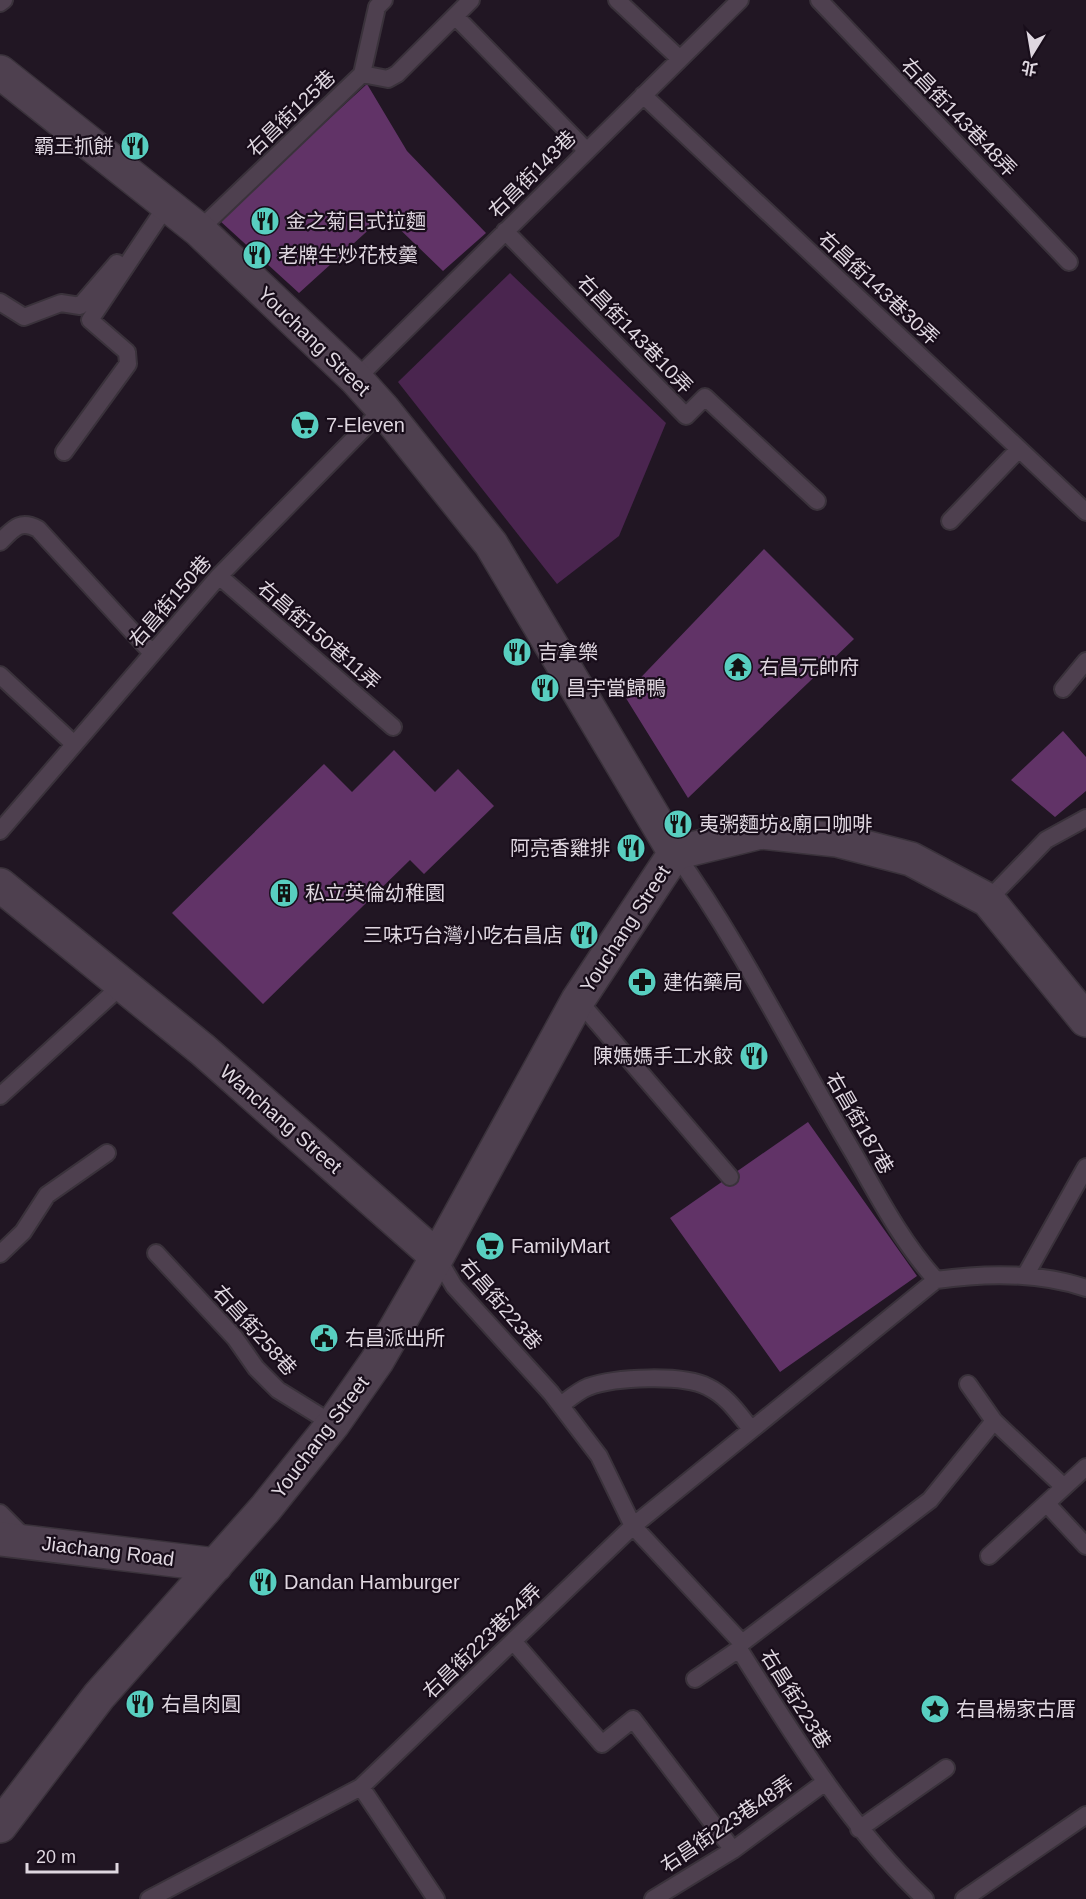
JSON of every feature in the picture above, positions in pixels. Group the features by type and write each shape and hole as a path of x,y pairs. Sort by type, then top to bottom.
{"street":[{"name":"Youchang Street","path":"0,72 199,230 356,379 383,409 491,544 675,853 578,1000 437,1257 377,1361 333,1424 265,1509 99,1695 0,1826"},
{"path":"675,853 761,832 837,840 911,860 988,900 1086,1020"},
{"name":"Wanchang Street","path":"0,885 203,1050 437,1257"},
{"name":"Jiachang Road","path":"14,1540 216,1565"}],"lane":[{"path":"0,3 4,0"},
{"name":"右昌街125巷","path":"199,230 362,74 388,79 397,74 471,0"},
{"path":"617,0 680,59"},
{"name":"右昌街143巷","path":"356,379 740,0"},
{"name":"右昌街143巷48弄","path":"819,0 1070,262"},
{"path":"362,74 378,2"},
{"path":"455,16 586,150"},
{"name":"右昌街143巷30弄","path":"643,95 1086,512"},
{"path":"0,302 24,317 61,303 80,306 166,205"},
{"path":"64,452 128,364 127,352 90,320 166,205"},
{"name":"右昌街143巷10弄","path":"505,231 686,416 705,397 817,501"},
{"name":"右昌街150巷","path":"0,831 219,576 383,409"},
{"path":"950,521 1019,449"},
{"path":"0,542 18,525 28,524 38,529 152,653"},
{"name":"右昌街150巷11弄","path":"219,576 393,727"},
{"path":"1063,689 1086,661"},
{"path":"0,675 74,744"},
{"path":"988,900 1046,840 1086,818"},
{"name":"右昌街187巷","path":"675,853 715,909 815,1089 913,1254 936,1280"},
{"path":"0,1096 122,985"},
{"path":"578,1000 729,1177"},
{"path":"0,1254 23,1232 47,1195 107,1153"},
{"path":"1025,1276 1086,1167"},
{"name":"右昌街258巷","path":"156,1253 235,1338 256,1368 278,1390 333,1424"},
{"name":"右昌街223巷","path":"437,1257 454,1286 561,1405 599,1456 633,1526 741,1646 824,1783 859,1829 925,1899"},
{"path":"633,1526 936,1280 962,1276 1025,1276 1086,1288"},
{"path":"561,1405 589,1386 623,1381 682,1379 711,1388 731,1403 751,1429"},
{"path":"968,1384 994,1421 1064,1487"},
{"path":"695,1679 930,1500 994,1421"},
{"path":"989,1556 1086,1467"},
{"path":"1047,1504 1086,1546"},
{"path":"0,1513 14,1540"},
{"name":"右昌街223巷24弄","path":"148,1899 362,1787 633,1526"},
{"path":"513,1641 602,1744 633,1719 733,1850"},
{"path":"859,1829 946,1768"},
{"name":"右昌街223巷48弄","path":"653,1899 733,1850 824,1783"},
{"path":"362,1787 436,1899"},
{"path":"964,1899 1086,1815"}],"shaded area":[{"path":"510,273 666,423 619,536 557,584 398,382"}],"building":[{"path":"367,84 407,151 486,233 443,271 385,215 299,293 219,220"},
{"name":"右昌元帥府","path":"764,549 854,639 688,798 624,695"},
{"path":"1063,731 1086,757 1086,791 1055,817 1011,780"},
{"name":"私立英倫幼稚園","path":"394,750 435,792 458,769 494,806 424,874 410,860 263,1004 172,913 324,764 352,792"},
{"path":"808,1122 917,1276 780,1372 670,1218"}],"place":[{"name":"霸王抓餅","path":"135,146"},
{"name":"金之菊日式拉麵","path":"265,221"},
{"name":"老牌生炒花枝羹","path":"257,255"},
{"name":"7-Eleven","path":"305,425"},
{"name":"吉拿樂","path":"517,652"},
{"name":"右昌元帥府","path":"738,667"},
{"name":"昌宇當歸鴨","path":"545,688"},
{"name":"夷粥麵坊&廟口咖啡","path":"678,824"},
{"name":"阿亮香雞排","path":"631,848"},
{"name":"私立英倫幼稚園","path":"284,893"},
{"name":"三味巧台灣小吃右昌店","path":"584,935"},
{"name":"建佑藥局","path":"642,982"},
{"name":"陳媽媽手工水餃","path":"754,1056"},
{"name":"FamilyMart","path":"490,1246"},
{"name":"右昌派出所","path":"324,1338"},
{"name":"Dandan Hamburger","path":"263,1582"},
{"name":"右昌肉圓","path":"140,1704"},
{"name":"右昌楊家古厝","path":"935,1709"}]}
